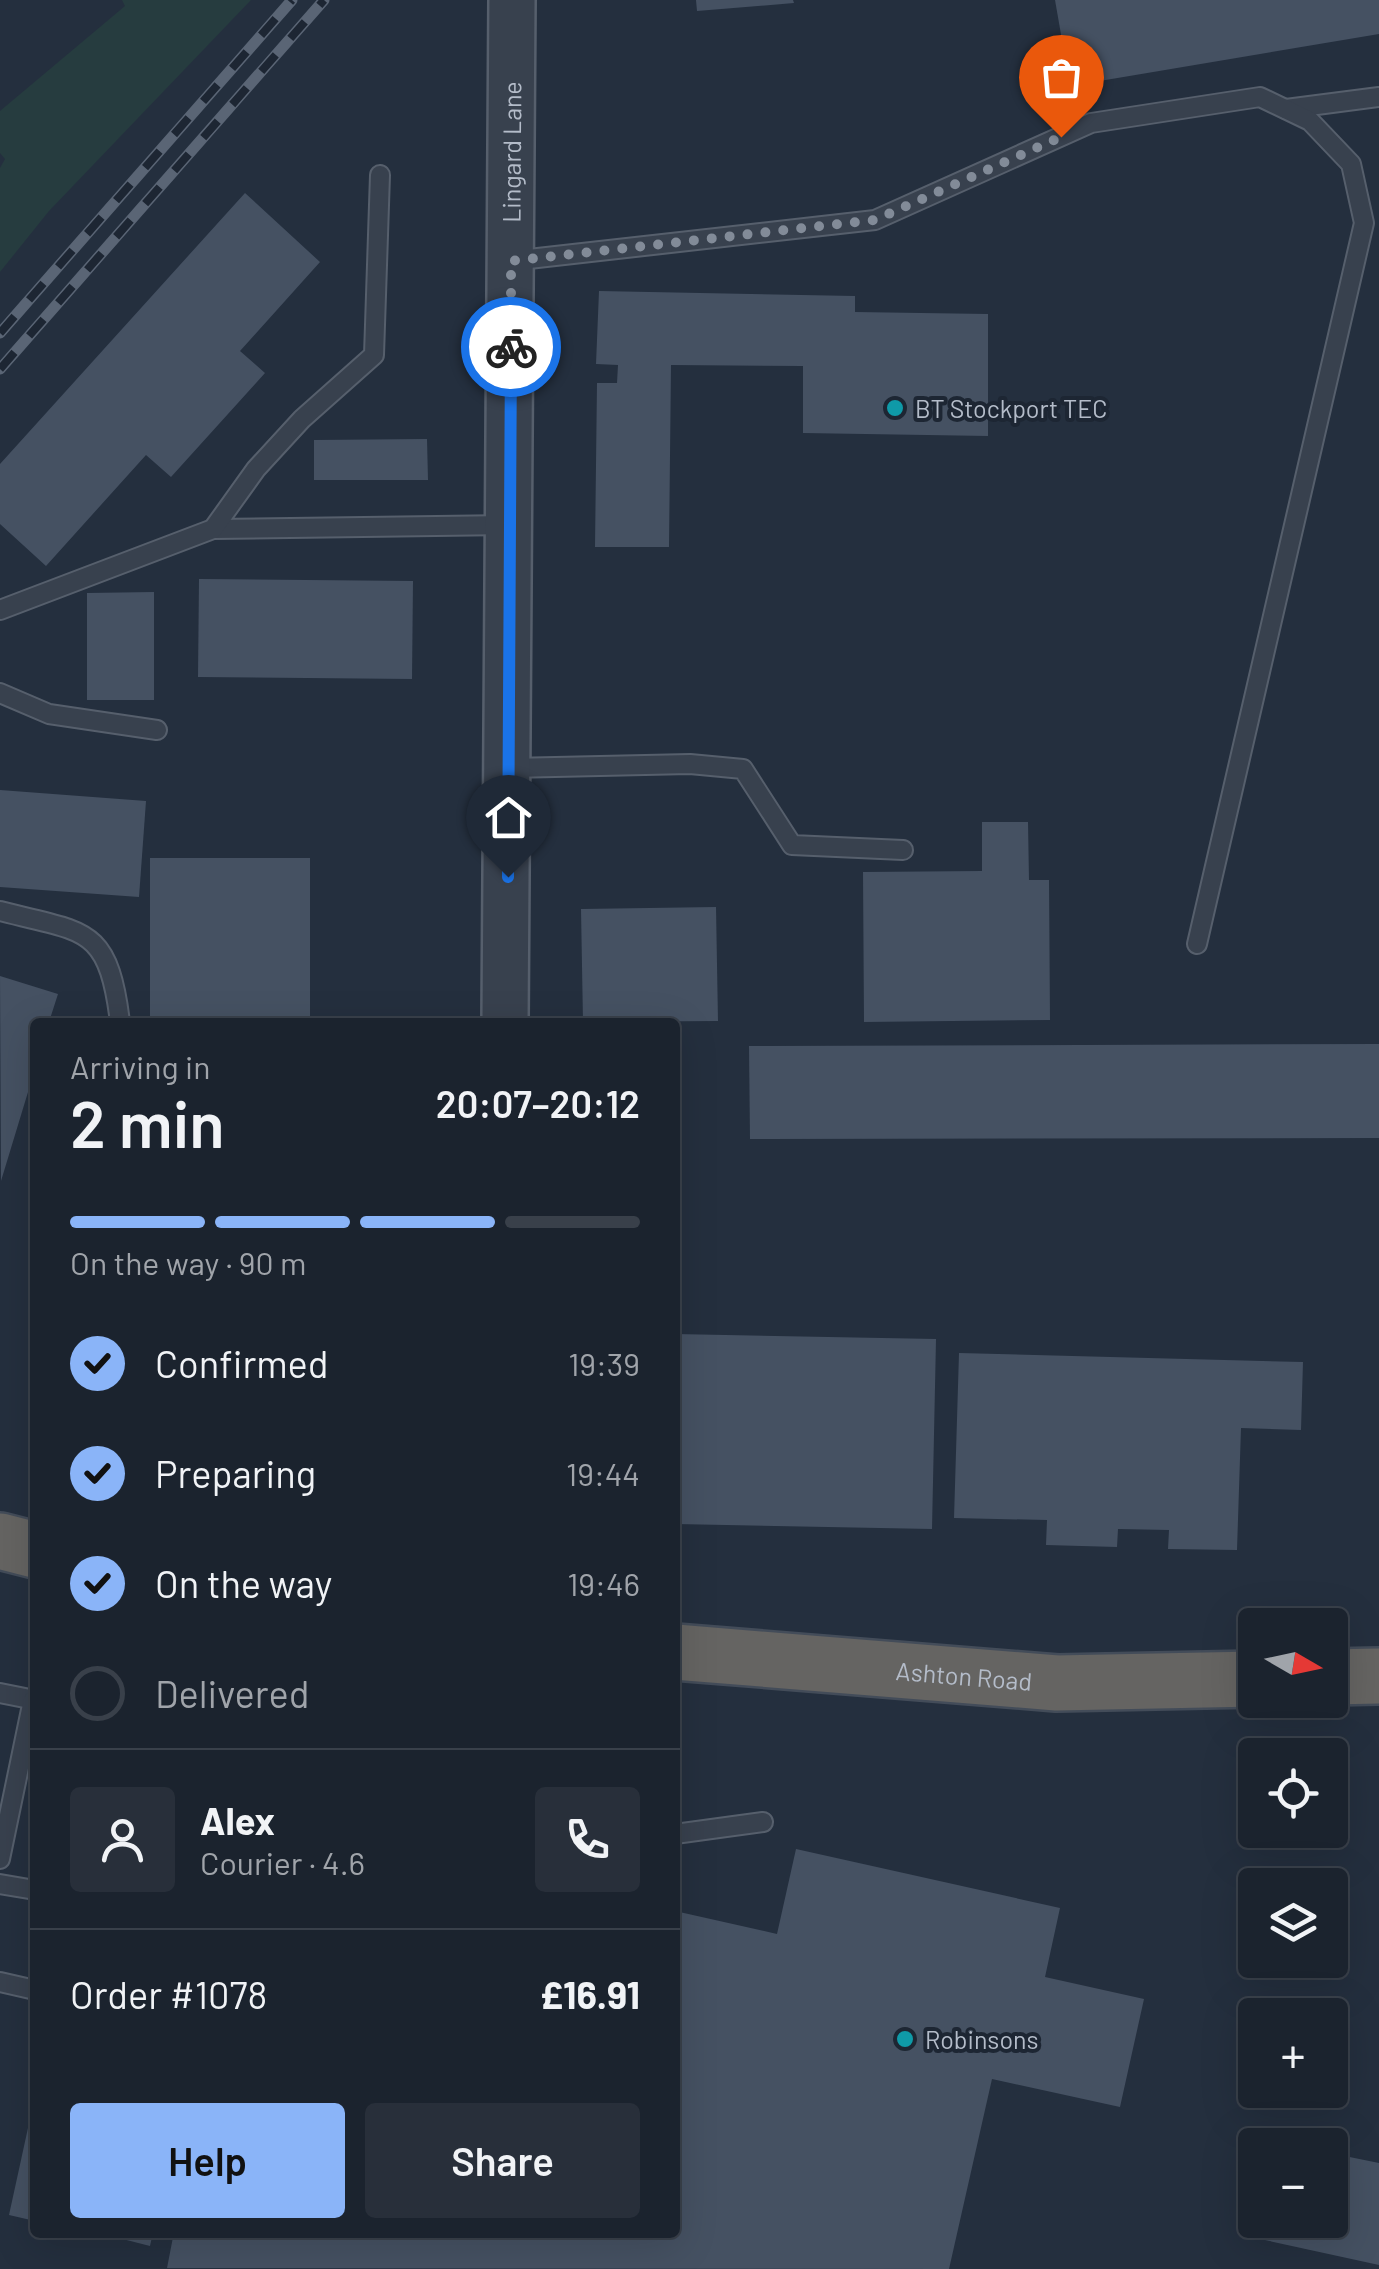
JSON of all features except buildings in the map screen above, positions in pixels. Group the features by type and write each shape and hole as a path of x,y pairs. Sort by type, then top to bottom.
{"highway":[{"path":"0,1541 30,1549"},
{"name":"Ashton Road","path":"680,1652 1057,1683 1238,1678"},
{"path":"1348,1677 1379,1676"}],"street":[{"name":"Lingard Lane","path":"505,1018 510,768 512,0"}],"lane":[{"path":"511,261 875,220 1091,123 1260,97 1310,121 1351,164 1364,223 1197,944"},
{"path":"1286,109 1379,97"},
{"path":"213,528 256,469 302,419 374,355 380,176"},
{"path":"0,610 213,528 510,525"},
{"path":"0,694 49,714 157,730"},
{"path":"510,768 690,764 742,769 792,845 903,850"},
{"path":"0,911 87,934 102,952 119,1018"},
{"path":"0,1693 30,1699"},
{"path":"0,1859 30,1719"},
{"path":"680,1833 763,1822"},
{"path":"0,1884 30,1889"},
{"path":"0,1982 30,1989"}],"green space":[{"path":"122,0 251,0 49,211 0,272 0,168 5,159 0,153 0,111 125,6"}],"railway":[{"path":"0,333 292,0"},
{"path":"0,369 324,0"}],"way so far":[{"path":"511,347 511,261 875,220 1061,137"}],"place":[{"name":"BT Stockport TEC","path":"895,408"},
{"name":"Robinsons","path":"905,2039"}],"route":[{"path":"508,877 511,347"}]}
